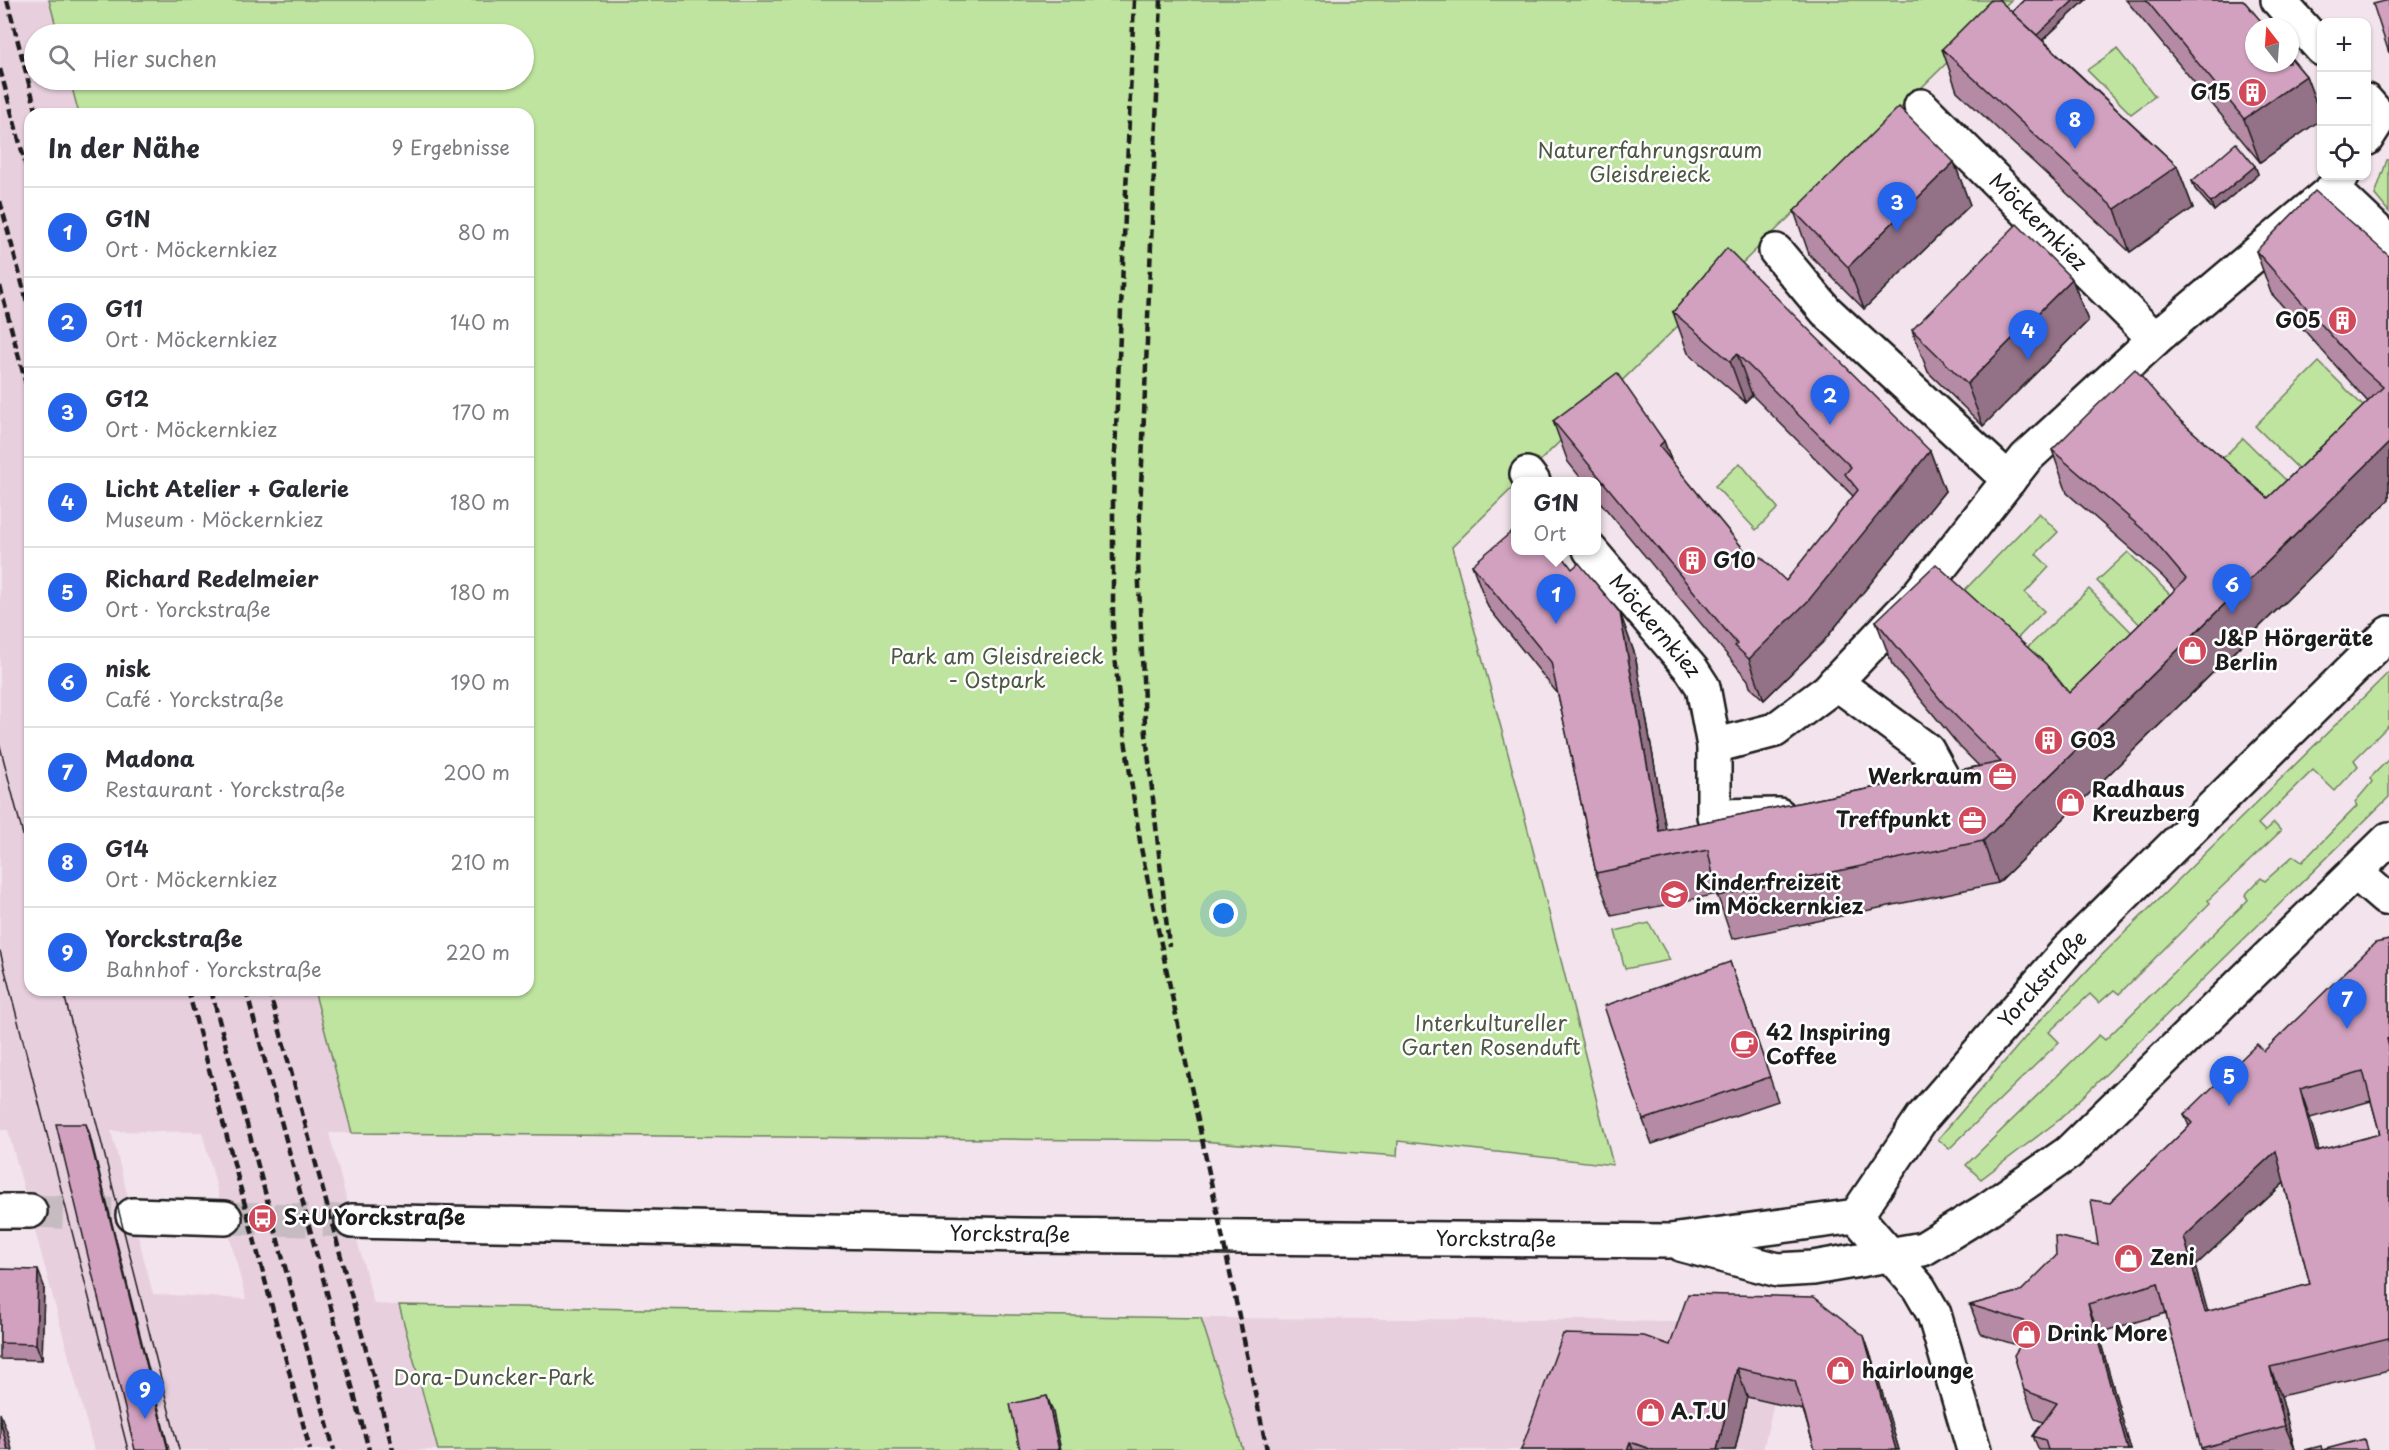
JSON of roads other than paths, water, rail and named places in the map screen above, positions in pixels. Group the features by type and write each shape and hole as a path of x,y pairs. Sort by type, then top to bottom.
{"main road":[{"path":"2278,0 2317,43"},
{"name":"Möckernkiez","path":"1921,106 2155,339"},
{"path":"2371,106 2380,117 2371,132"},
{"path":"1714,746 1775,730 1835,682 1919,594 2026,458 2155,339 2338,182 2389,242"},
{"path":"1776,251 1826,311 2009,480"},
{"name":"Möckernkiez","path":"1594,555 1692,670 1703,687 1714,746 1714,816 1809,815"},
{"name":"Yorckstraße","path":"352,1221 1023,1235 1670,1242 1856,1216 1922,1118 2067,951 2389,633"},
{"path":"1835,682 1927,750 1954,799 1911,807"},
{"name":"Yorckstraße","path":"1670,1242 1778,1270 1813,1269 1923,1249 1985,1211 2068,1153 2389,839"},
{"path":"2356,873 2385,898 2389,897"},
{"path":"133,1215 225,1218"},
{"path":"1856,1216 1919,1288 1934,1314 1974,1450"}],"tunnel":[{"path":"30,1211 133,1215"},
{"path":"225,1218 352,1221"}],"tram line":[{"path":"0,746 24,839"},
{"path":"0,951 128,1450"},
{"path":"65,996 179,1450"}],"railway":[{"path":"7,0 24,65"},
{"path":"1134,0 1113,501 1113,632 1119,699 1141,848 1267,1450"},
{"path":"1161,0 1138,561 1145,725 1169,946"},
{"path":"0,69 24,159"},
{"path":"31,90 35,108"},
{"path":"0,201 24,291"},
{"path":"0,286 24,376"},
{"path":"190,996 310,1450"},
{"path":"213,996 334,1450"},
{"path":"248,996 369,1450"},
{"path":"271,996 393,1450"}],"place":[{"name":"G15","path":"2252,93"},
{"name":"G14","path":"2075,149"},
{"name":"G12","path":"1897,232"},
{"name":"G05","path":"2342,321"},
{"name":"Licht Atelier + Galerie","path":"2028,360"},
{"name":"G11","path":"1830,425"},
{"name":"G10","path":"1692,561"},
{"name":"nisk","path":"2232,614"},
{"name":"G1N","path":"1556,624"},
{"name":"J&P Hörgeräte Berlin","path":"2193,651"},
{"name":"G03","path":"2049,741"},
{"name":"Werkraum","path":"2003,777"},
{"name":"Radhaus Kreuzberg","path":"2071,802"},
{"name":"Treffpunkt","path":"1972,820"},
{"name":"Kinderfreizeit im Möckernkiez","path":"1674,895"},
{"name":"Madona","path":"2347,1029"},
{"name":"42 Inspiring Coffee","path":"1745,1045"},
{"name":"Richard Redelmeier","path":"2229,1106"},
{"name":"S+U Yorckstraße","path":"263,1218"},
{"name":"Zeni","path":"2129,1258"},
{"name":"Drink More","path":"2026,1334"},
{"name":"hairlounge","path":"1841,1371"},
{"name":"A.T.U","path":"1650,1412"},
{"name":"Yorckstraße","path":"145,1419"}],"park label":[{"name":"Naturerfahrungsraum Gleisdreieck","path":"1650,163"},
{"name":"Park am Gleisdreieck - Ostpark","path":"997,669"},
{"name":"Interkultureller Garten Rosenduft","path":"1491,1036"},
{"name":"Dora-Duncker-Park","path":"494,1378"}]}
